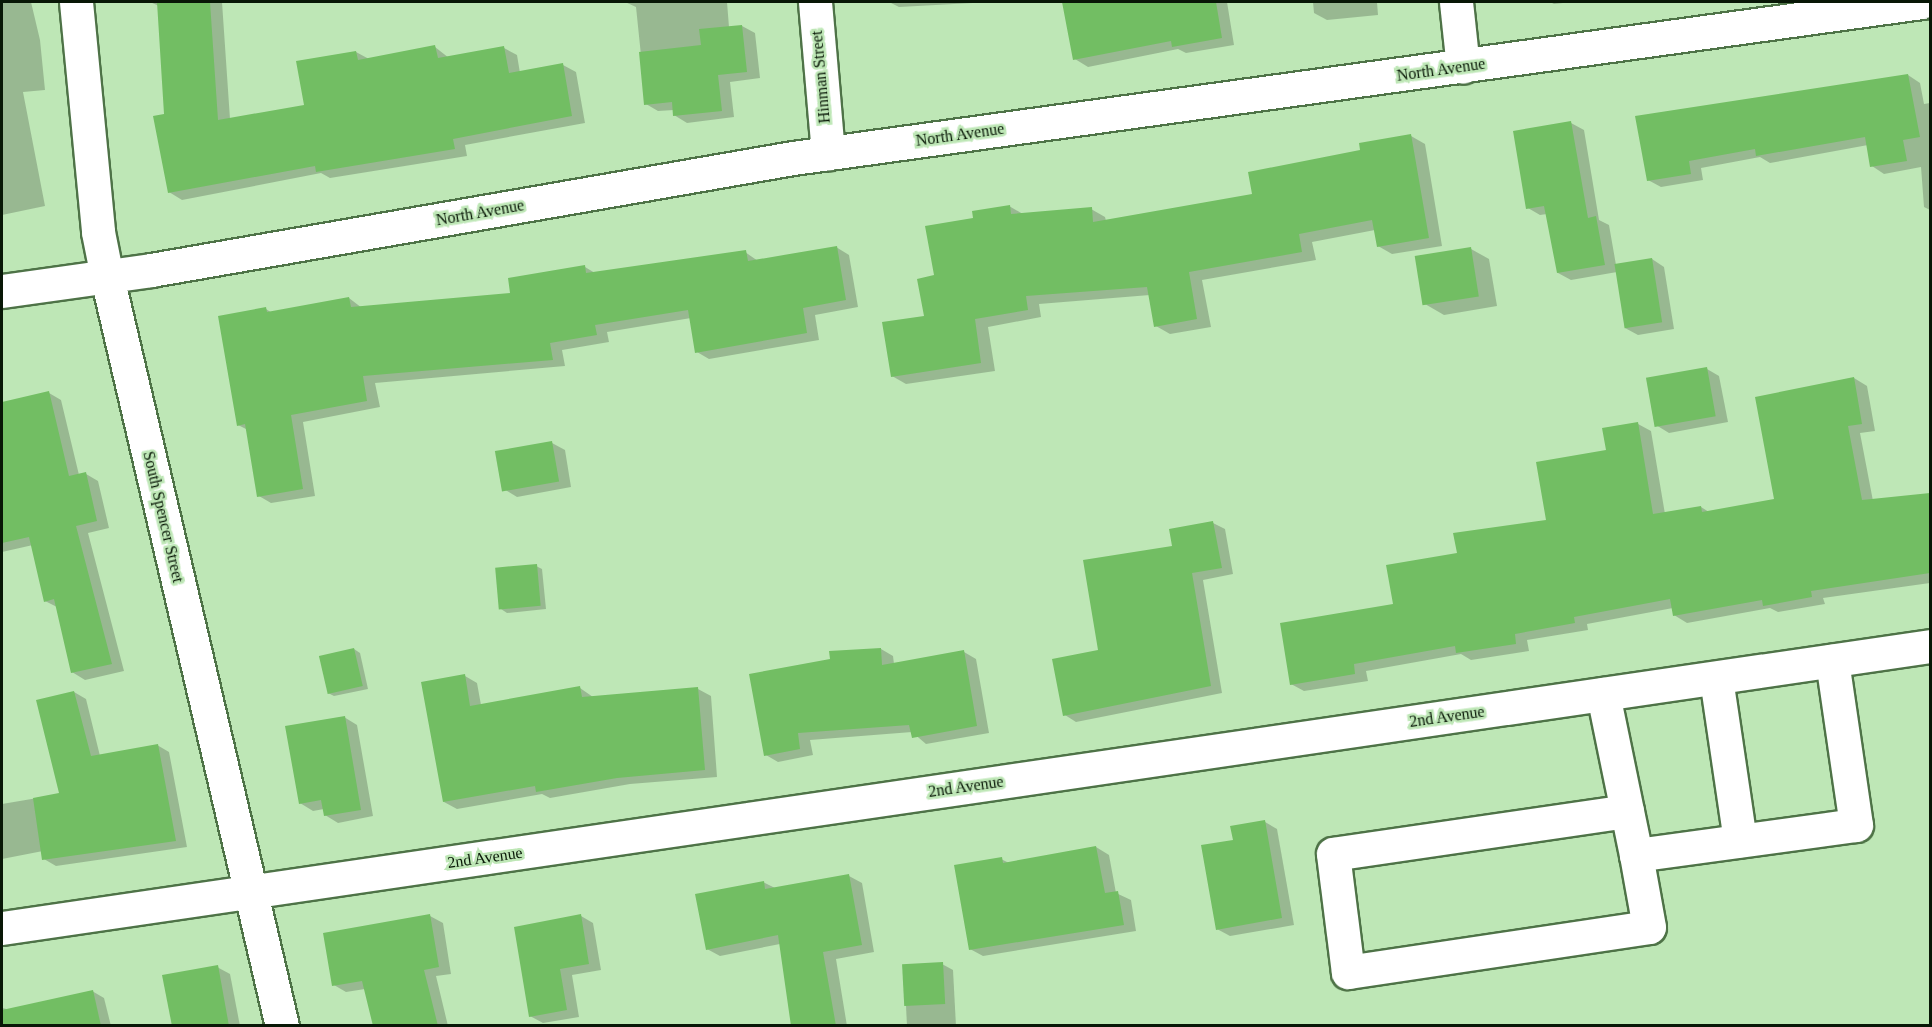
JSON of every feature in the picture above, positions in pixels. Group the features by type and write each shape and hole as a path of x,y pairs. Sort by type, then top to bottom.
{"street":[{"name":"South Spencer Street","path":"76,2 98,232 107,277 282,1026"},
{"name":"Hinman Street","path":"815,2 828,153"},
{"path":"1456,2 1462,68"},
{"name":"North Avenue","path":"2,291 107,277 828,153 1462,68 1922,2"},
{"name":"2nd Avenue","path":"2,928 1930,646"},
{"path":"1636,855 1856,825 1832,661"},
{"path":"1716,678 1740,840"},
{"path":"1603,694 1627,811 1636,855 1649,927 1348,972 1333,855 1627,811"}],"building":[{"path":"157,2 210,2 218,120 304,105 296,61 356,51 358,60 435,45 438,58 504,46 509,73 563,63 572,116 453,139 455,149 316,172 315,166 168,193 153,116 164,114"},
{"path":"1062,2 1216,2 1222,38 1172,47 1171,41 1073,60"},
{"path":"742,25 747,72 718,75 722,111 673,116 672,102 644,105 639,52 701,45 699,29"},
{"path":"1908,74 1920,137 1903,140 1907,161 1870,167 1865,137 1756,156 1755,149 1689,161 1691,174 1647,181 1635,116"},
{"path":"1571,121 1588,218 1596,216 1605,265 1557,273 1544,206 1526,209 1513,131"},
{"path":"1411,134 1429,238 1377,247 1372,220 1299,234 1302,252 1189,272 1197,319 1154,327 1147,287 1026,296 1028,310 975,319 981,363 891,377 882,322 924,316 917,279 934,275 925,226 973,218 972,211 1010,205 1011,214 1092,207 1093,222 1252,194 1248,172 1360,150 1359,143"},
{"path":"837,246 846,300 803,308 807,333 695,353 688,310 595,325 597,335 550,343 553,360 363,376 367,401 291,415 303,489 257,497 245,424 237,426 218,316 266,307 267,312 349,297 351,307 510,293 508,278 585,265 586,273 746,250 748,261"},
{"path":"1471,247 1479,296 1423,305 1415,256"},
{"path":"1652,258 1662,322 1625,328 1614,264"},
{"path":"1707,367 1716,416 1655,427 1646,378"},
{"path":"1854,377 1862,424 1848,426 1862,500 1930,493 1930,573 1811,591 1812,597 1763,606 1762,600 1673,616 1670,599 1574,617 1575,623 1515,634 1516,644 1456,653 1455,646 1354,664 1355,674 1290,685 1280,623 1393,604 1386,565 1457,553 1453,533 1546,520 1536,462 1606,450 1602,428 1638,422 1653,514 1701,506 1702,512 1774,499 1755,397"},
{"path":"49,391 69,476 86,472 97,521 76,526 112,664 71,673 54,599 44,602 29,537 2,543 2,402"},
{"path":"552,441 559,481 502,491 495,451"},
{"path":"1213,521 1222,568 1192,573 1211,686 1063,716 1052,659 1098,650 1083,560 1172,546 1169,529"},
{"path":"537,564 541,606 499,610 495,568"},
{"path":"354,648 363,686 328,694 319,656"},
{"path":"881,648 882,665 964,650 977,726 912,738 909,725 798,733 800,749 764,756 749,674 830,659 829,651"},
{"path":"465,674 470,706 580,686 582,697 698,687 705,770 617,778 536,792 535,786 443,802 421,682"},
{"path":"74,691 91,756 158,744 176,841 42,860 33,798 59,793 36,700"},
{"path":"345,716 361,810 324,816 321,800 299,804 285,726"},
{"path":"1265,820 1282,918 1216,930 1201,845 1233,840 1230,826"},
{"path":"1096,846 1105,893 1118,891 1124,925 969,950 954,865 1002,857 1003,863"},
{"path":"849,874 862,945 823,952 836,1026 791,1026 778,935 706,950 695,894 764,881 765,889"},
{"path":"430,914 439,967 424,970 438,1026 373,1026 362,981 332,986 323,933"},
{"path":"581,914 589,964 560,969 567,1010 529,1017 514,927"},
{"path":"943,962 945,1004 904,1006 902,964"},
{"path":"218,965 229,1026 172,1026 162,975"},
{"path":"93,990 101,1026 2,1026 2,1010"}]}
